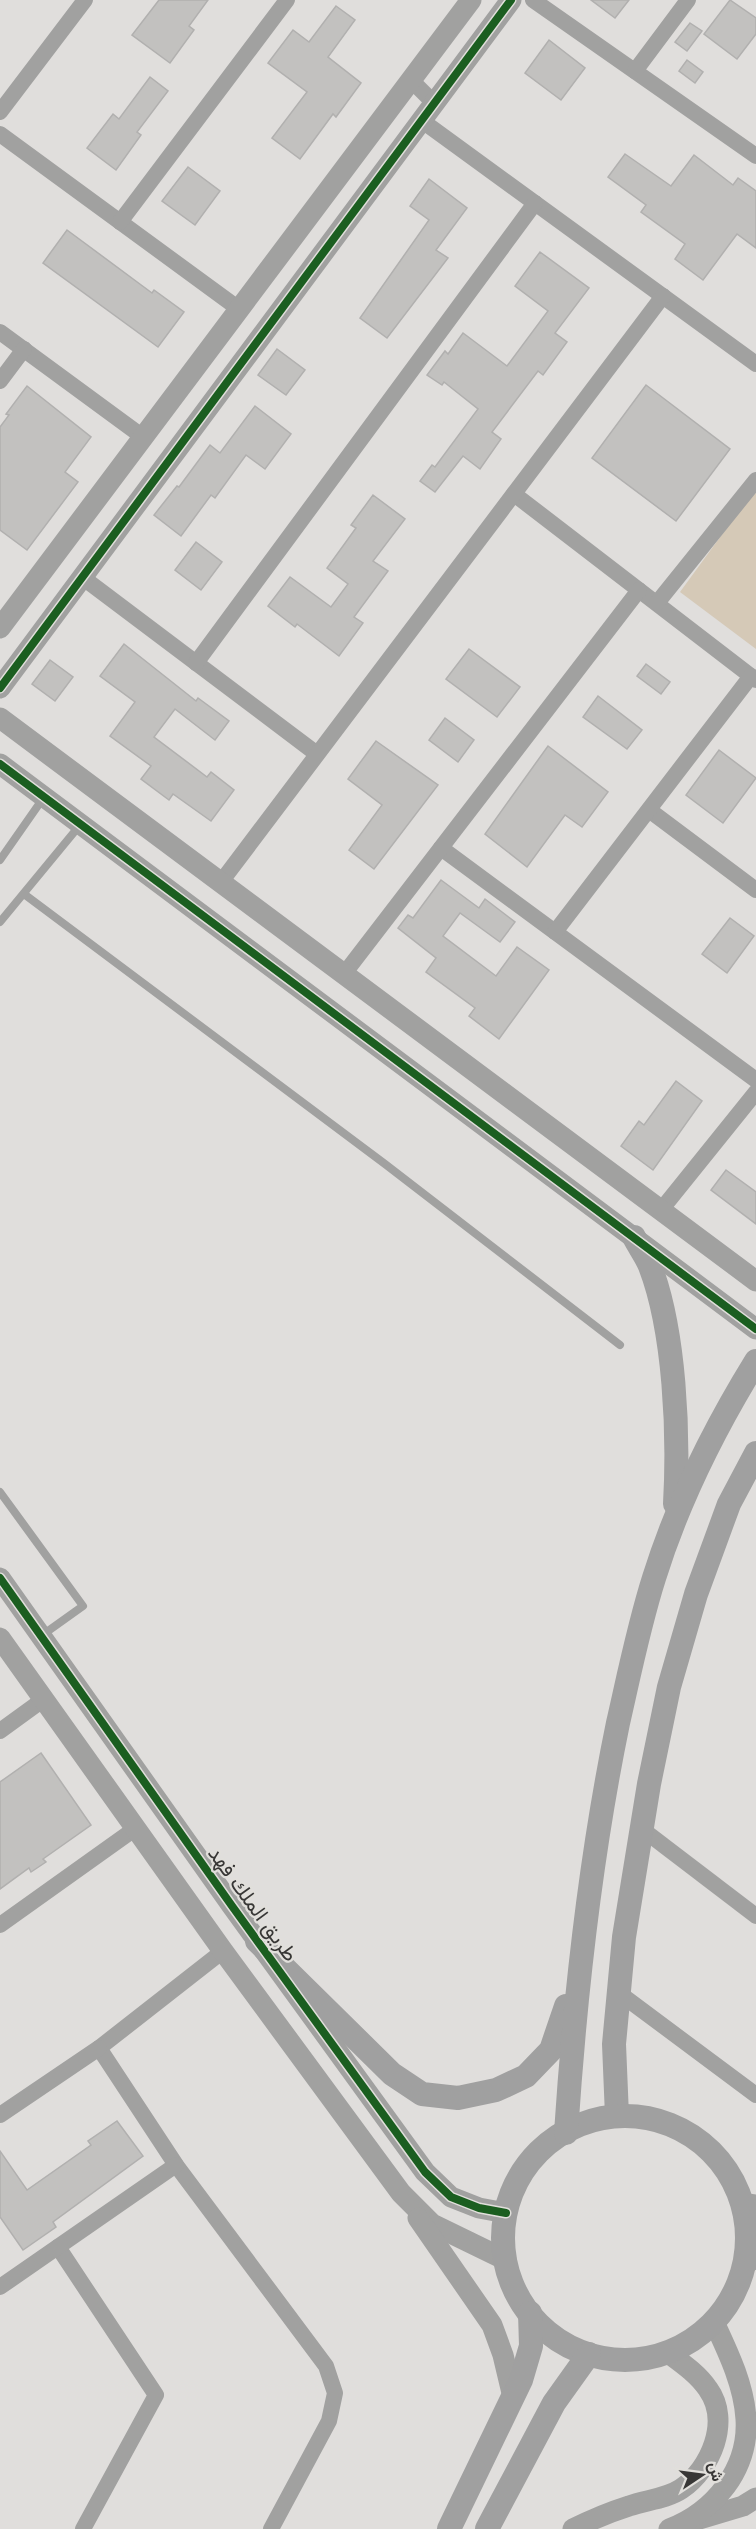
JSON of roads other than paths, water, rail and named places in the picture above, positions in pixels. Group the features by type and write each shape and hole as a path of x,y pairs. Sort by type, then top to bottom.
{"main road":[{"path":"634,1237 649,1263 659,1293 667,1337 677,1460 673,1526"},
{"path":"566,2133 584,1921 608,1775 630,1668 654,1578 687,1490 722,1416 756,1361"},
{"path":"617,2116 614,2044 624,1937 669,1687 696,1594 729,1504 756,1453"},
{"path":"257,1941 392,2073 422,2094 458,2098 496,2090 526,2076 551,2050 579,1970"},
{"path":"617,2116 652,2118 686,2132 714,2154 748,2204 747,2253 750,2261 737,2288 714,2322 691,2342 654,2358 613,2361 574,2350 540,2326 516,2293 504,2254 506,2213 520,2175 547,2144 566,2133 582,2123 617,2116"},
{"path":"449,2529 521,2380 531,2346 531,2313"},
{"path":"486,2529 554,2403 589,2354"}],"street":[{"path":"0,112 85,0"},
{"path":"120,222 287,0"},
{"path":"0,628 471,0"},
{"path":"0,688 511,0"},
{"path":"533,0 756,156"},
{"path":"635,71 688,0"},
{"path":"411,80 434,103"},
{"path":"421,120 756,364"},
{"path":"0,134 239,309"},
{"path":"196,663 535,203"},
{"path":"221,882 663,296"},
{"path":"0,332 143,437"},
{"path":"0,381 24,349"},
{"path":"657,603 756,480"},
{"path":"514,494 753,678 555,932"},
{"path":"82,577 318,754"},
{"path":"344,974 639,590"},
{"path":"0,718 756,1281"},
{"path":"0,764 756,1329"},
{"path":"649,810 756,890"},
{"path":"441,848 756,1080"},
{"path":"661,1210 756,1092"},
{"name":"طريق الملك فهد","path":"0,1578 257,1941 425,2172 451,2197 479,2208 506,2213"},
{"path":"0,1638 223,1951 401,2193 492,2325 503,2355 513,2397"},
{"path":"0,1731 44,1699"},
{"path":"0,1925 135,1828"},
{"path":"642,1829 756,1916"},
{"path":"0,2115 99,2048 223,1951"},
{"path":"619,1993 756,2095"},
{"path":"99,2048 176,2165 326,2366 335,2393 329,2421 271,2529"},
{"path":"0,2287 176,2165"},
{"path":"401,2193 432,2224 506,2260"},
{"path":"58,2247 156,2395 83,2529"},
{"path":"671,2528 700,2513 724,2492 736,2470 745,2443 746,2419 740,2385 714,2322"},
{"path":"573,2529 630,2505 680,2490 696,2476 708,2460 719,2429 716,2406 710,2391 698,2376 668,2352"},
{"path":"740,2385 756,2406"},
{"path":"671,2528 743,2506 756,2498"}],"lane":[{"path":"0,860 44,797"},
{"path":"0,922 80,824"},
{"path":"24,894 376,1157 620,1345"},
{"path":"0,1492 83,1606 41,1636"}]}
